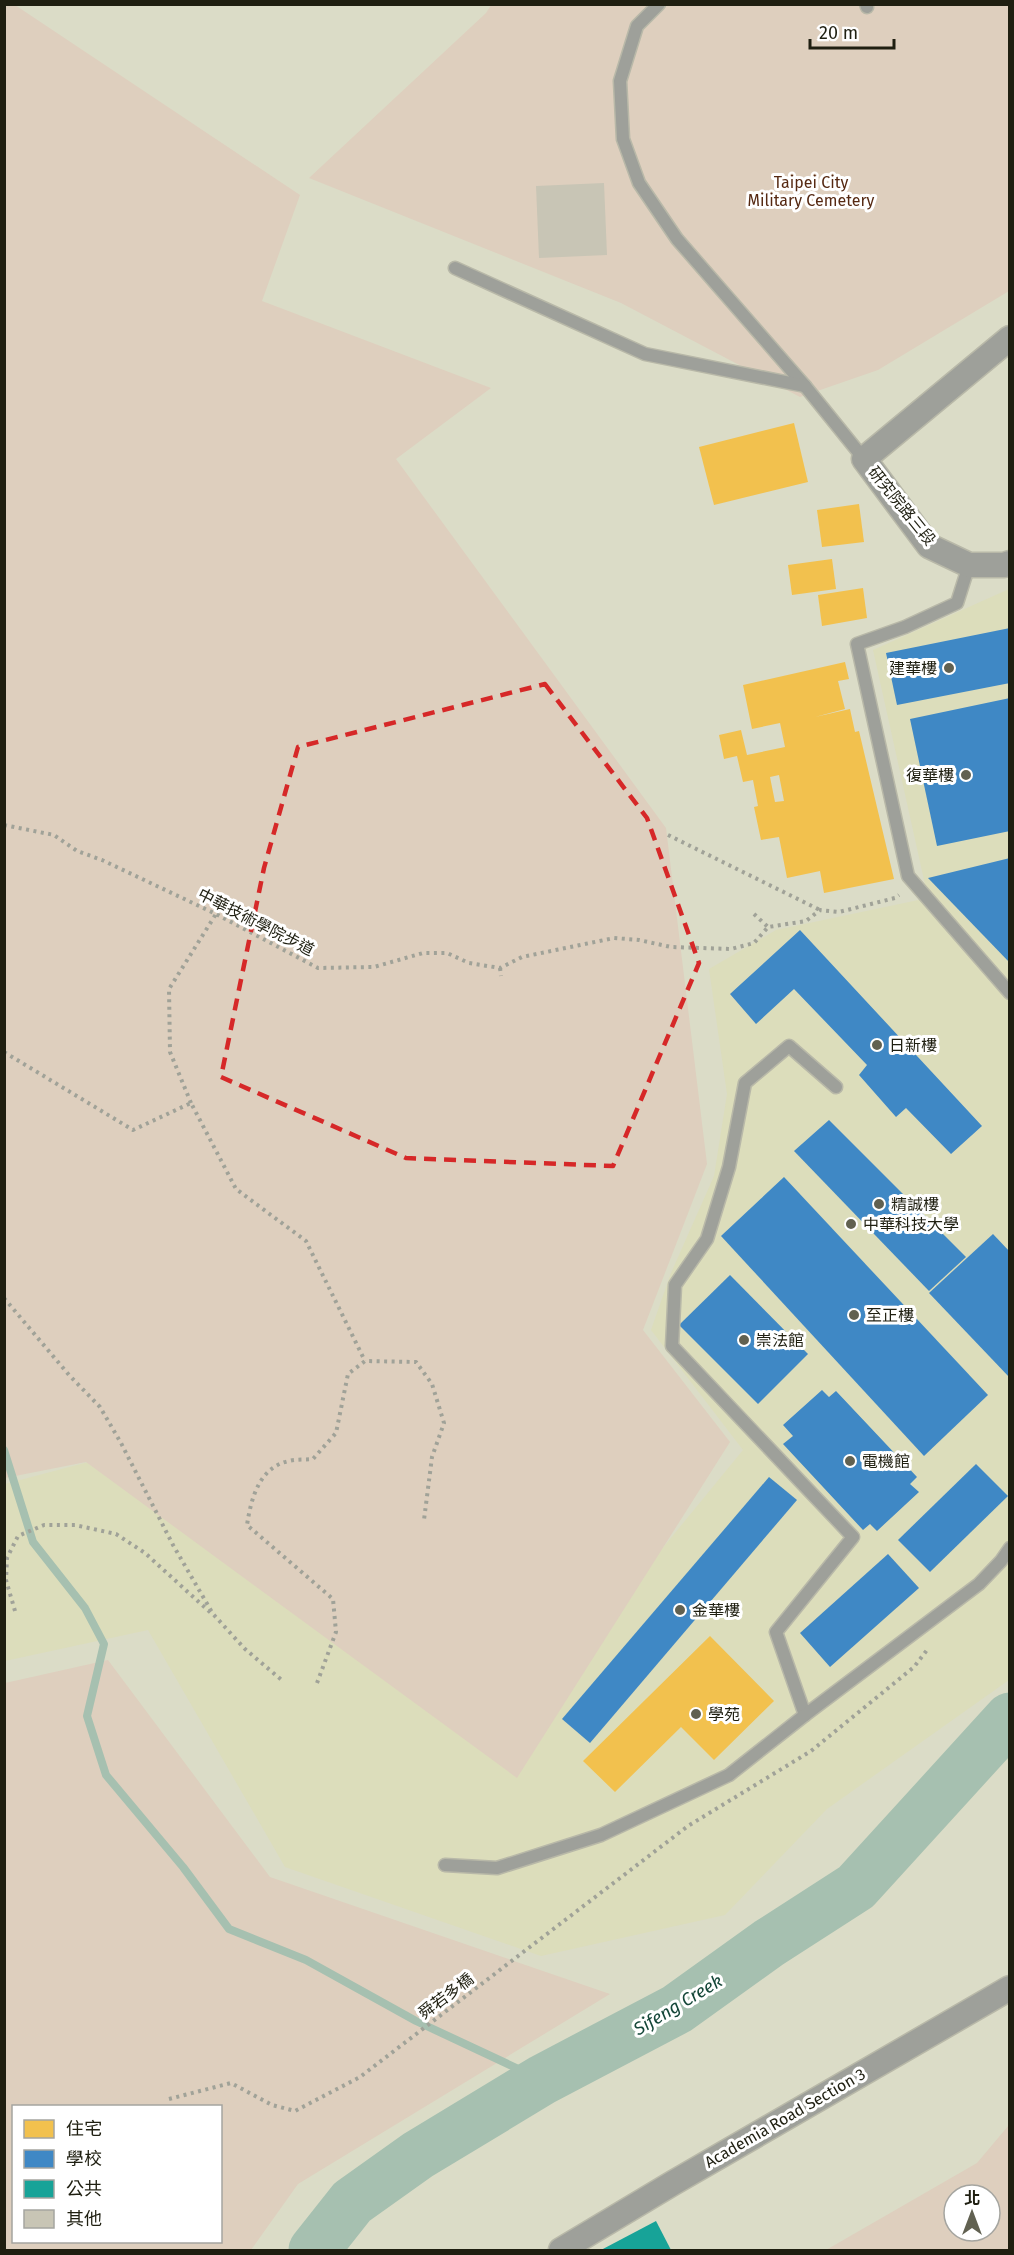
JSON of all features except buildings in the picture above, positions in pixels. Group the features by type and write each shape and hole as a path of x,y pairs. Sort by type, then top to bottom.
{"street":[{"path":"864,459 1010,338"},
{"name":"研究院路三段","path":"864,459 929,546 969,565 1010,563"},
{"name":"Academia Road Section 3","path":"561,2250 1010,1988"}],"lane":[{"path":"659,4 637,26 620,81 623,139 639,183 676,239 805,386 864,459"},
{"path":"455,268 645,354 805,386"},
{"path":"969,565 957,603 905,627 857,644 908,876 1010,993"},
{"path":"805,1715 776,1632 853,1537 672,1346 674,1295 675,1285 707,1239 729,1167 745,1083 789,1046 836,1087"},
{"path":"445,1865 497,1868 601,1835 729,1775 979,1584 1010,1548"}],"path":[{"name":"中華技術學院步道","path":"4,825 54,835 77,850 216,914 318,968 374,967 423,953 447,952 469,963 500,968"},
{"path":"668,835 820,910 839,912 896,898 912,881"},
{"path":"501,976 500,968 522,957 614,938 639,940 671,947 731,949 754,943 768,927 806,921 820,910"},
{"path":"216,914 169,989 170,1052 191,1103 236,1189 306,1241 365,1360"},
{"path":"754,914 768,927"},
{"path":"4,1052 133,1130 191,1103"},
{"path":"4,1298 100,1407 173,1545 216,1618"},
{"path":"317,1683 336,1632 333,1599 247,1525 250,1501 266,1472 286,1461 313,1459 336,1433 348,1374 365,1360 416,1362 432,1384 444,1423 432,1457 424,1520"},
{"path":"15,1611 6,1580 7,1558 18,1536 44,1524 75,1526 116,1534 145,1553 216,1618 245,1649 284,1682"},
{"name":"舜若多橋","path":"169,2099 231,2083 273,2105 295,2111 360,2077 547,1934"}],"highlighted area":[{"path":"545,684 647,818 699,963 613,1166 406,1158 221,1077 264,868 298,747"}],"shaded area":[{"name":"中華科技大學","path":"1009,589 1009,1680 827,1809 725,1915 541,1956 285,1867 148,1630 5,1661 5,1484 111,1456 516,1727 743,1450 651,1330 671,1273 714,1176 727,1094 709,969 776,930 928,898 873,650"}],"green space":[{"path":"4,5 15,5 300,195 262,301 491,388 396,459 666,828 707,1164 643,1330 730,1442 517,1778 86,1462 5,1478"},
{"name":"Taipei City Military Cemetery","path":"491,5 1009,5 1009,291 878,370 800,397 621,303 309,178 486,13"},
{"path":"108,1660 270,1877 610,1994 298,2184 251,2250 5,2250 5,1683"},
{"path":"1009,2125 1009,2250 826,2250 942,2183 942,2243 1002,2243 1002,2183 942,2183 977,2163"}],"waterway":[{"path":"4,1450 33,1542 85,1608 104,1644 87,1716 106,1775 183,1867 229,1929 306,1960 416,2021 542,2080"},
{"name":"Sifeng Creek","path":"314,2250 352,2202 418,2155 542,2080 677,2009 769,1943 856,1887 1010,1718"}],"place":[{"name":"建華樓","path":"949,668"},
{"name":"復華樓","path":"966,775"},
{"name":"日新樓","path":"877,1045"},
{"name":"精誠樓","path":"879,1204"},
{"name":"中華科技大學","path":"851,1224"},
{"name":"至正樓","path":"854,1315"},
{"name":"崇法館","path":"744,1340"},
{"name":"電機館","path":"850,1461"},
{"name":"金華樓","path":"680,1610"},
{"name":"學苑","path":"696,1714"}]}
